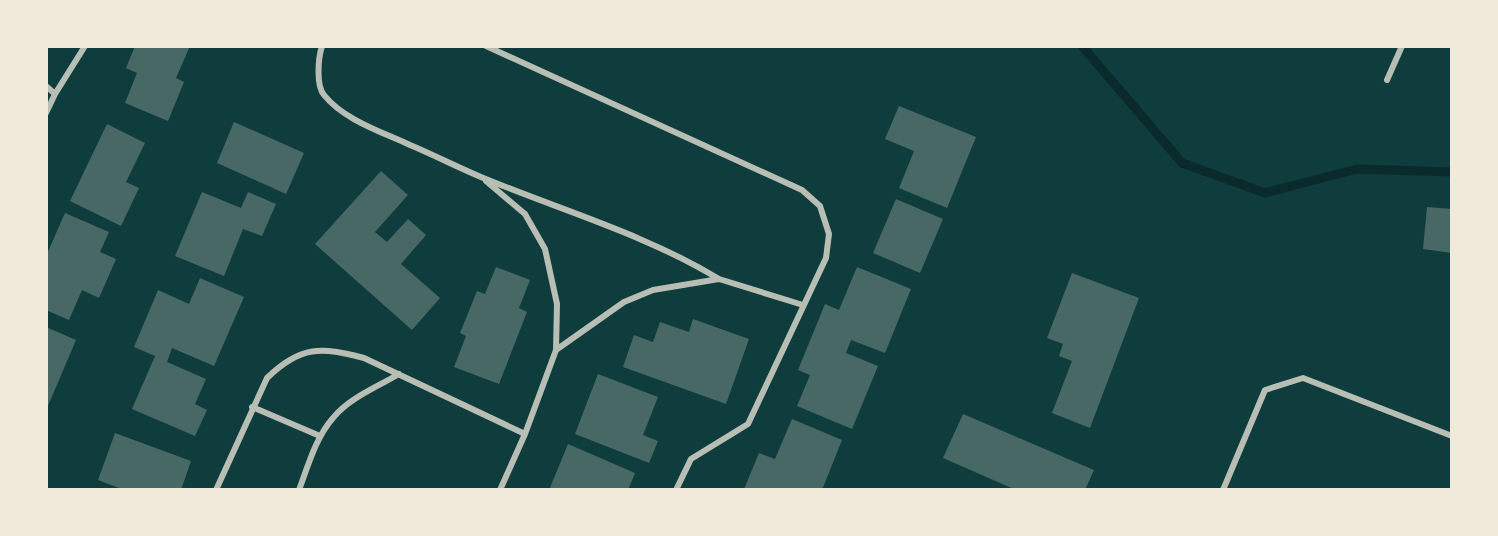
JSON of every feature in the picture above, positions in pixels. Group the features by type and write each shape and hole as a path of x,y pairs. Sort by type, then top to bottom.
{"street":[{"path":"46,113 85,46"},
{"path":"322,46 318,72 322,93 338,108 360,122 480,177 579,214 690,262 719,279 803,305"},
{"path":"486,46 802,190 820,206 829,234 826,258 748,424 691,459 676,489"},
{"path":"1387,80 1402,46"},
{"path":"46,86 55,94"},
{"path":"480,177 525,214 545,249 557,304 556,350 525,434 500,489"},
{"path":"556,350 624,302 653,290 719,279"},
{"path":"216,489 267,378 279,366 298,355 317,349 338,351 364,358 525,434"},
{"path":"299,489 321,436 333,417 348,405 399,374"},
{"path":"1223,489 1264,390 1303,378 1452,436"},
{"path":"252,407 321,436"}],"building":[{"path":"135,46 190,46 176,78 184,82 168,121 125,103 137,73 126,68"},
{"path":"899,106 976,137 947,208 899,188 914,151 885,139"},
{"path":"234,122 304,153 286,194 217,163"},
{"path":"107,124 145,143 126,182 139,188 121,226 70,201"},
{"path":"381,171 408,195 375,232 387,242 408,219 426,235 401,264 440,298 412,330 315,244"},
{"path":"202,192 241,208 248,192 276,204 262,236 243,229 224,276 175,256"},
{"path":"896,199 943,219 920,273 873,253"},
{"path":"1427,207 1452,209 1452,253 1423,249"},
{"path":"65,213 109,232 100,252 116,259 99,298 82,290 69,320 46,310 46,256"},
{"path":"496,267 530,280 519,308 527,312 499,384 454,367 466,336 460,333 477,291 485,294"},
{"path":"857,267 911,289 885,353 851,340 846,353 878,366 852,429 797,406 810,375 798,370 825,304 839,310"},
{"path":"1072,273 1139,298 1090,428 1052,413 1072,361 1059,356 1063,344 1047,338"},
{"path":"200,278 244,297 214,366 172,348 167,362 206,379 195,404 207,410 195,436 132,409 155,356 134,347 158,290 189,304"},
{"path":"693,319 749,339 726,404 623,367 634,335 653,342 660,322 689,332"},
{"path":"46,327 76,340 47,408 46,408"},
{"path":"598,374 658,397 643,435 658,441 649,463 575,434"},
{"path":"963,414 1094,470 1085,490 1016,490 943,458"},
{"path":"792,419 842,440 822,490 744,489 759,453 775,459"},
{"path":"115,433 191,461 181,490 124,490 98,480"},
{"path":"568,444 635,473 628,490 549,490"}],"waterway":[{"path":"1082,46 1182,163 1265,193 1357,169 1452,172"}]}
